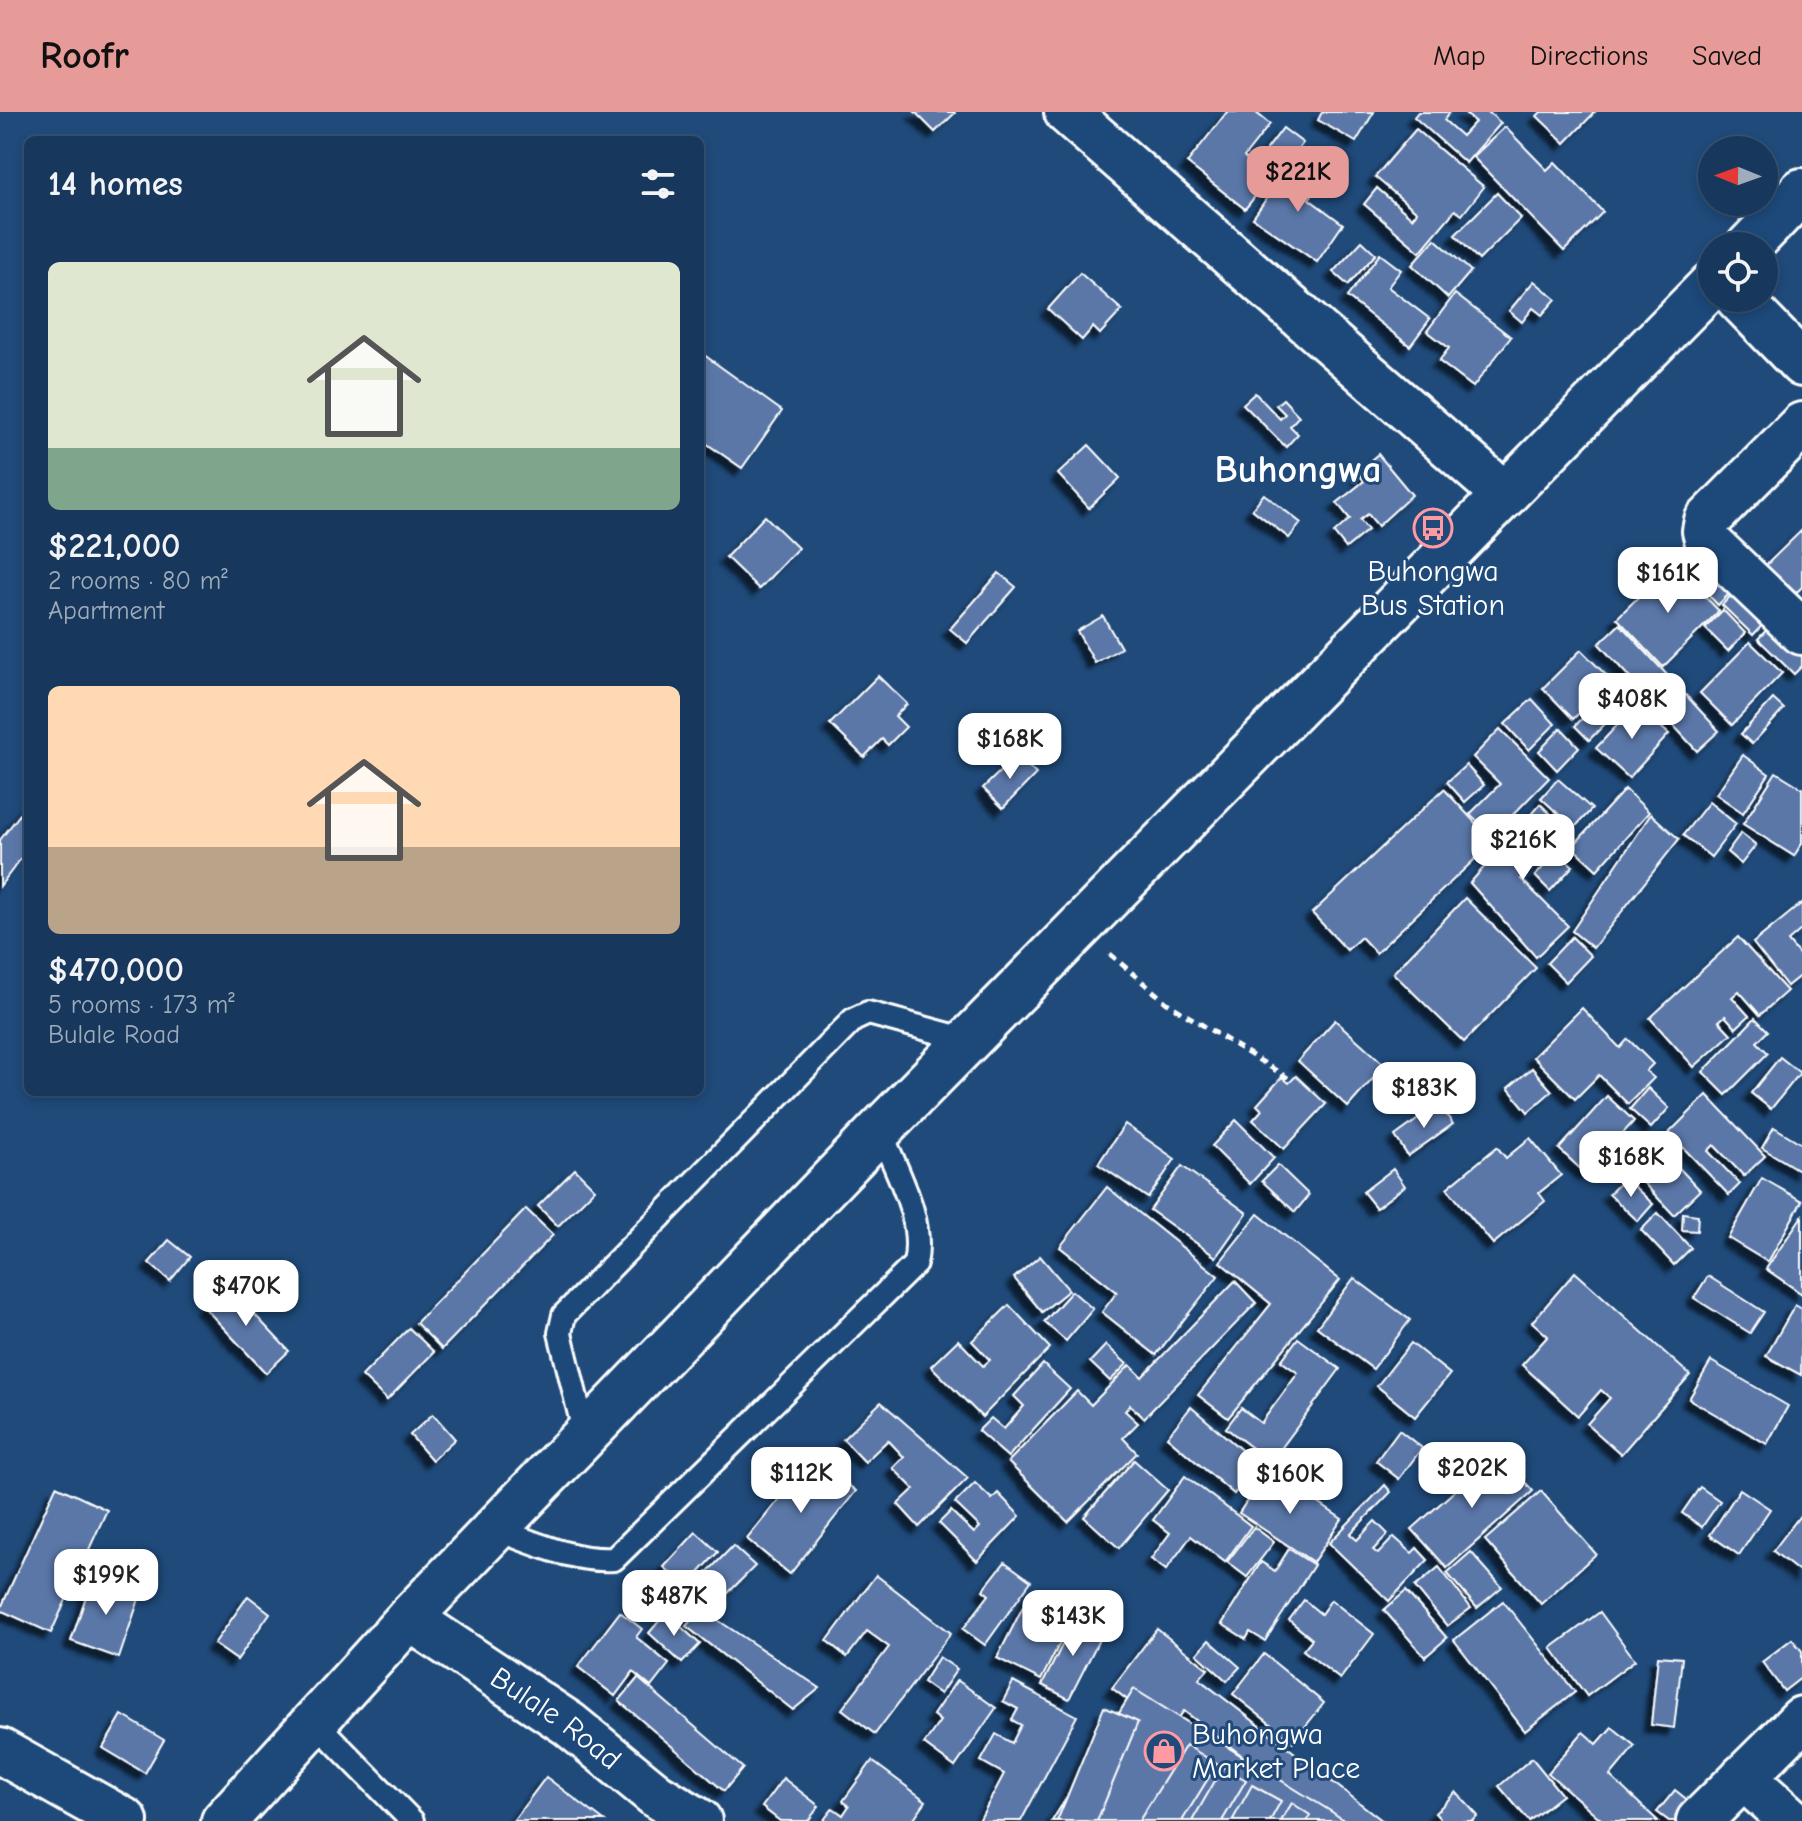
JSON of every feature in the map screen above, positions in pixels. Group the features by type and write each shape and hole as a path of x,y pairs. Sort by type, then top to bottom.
{"main road":[{"path":"1067,112 1505,495"},
{"path":"1762,232 1802,191"},
{"path":"224,1821 409,1618 880,1130 1698,298"},
{"path":"1752,312 1802,364"},
{"path":"1802,425 1707,521 1705,531 1708,542 1802,632"},
{"name":"Bulale Road","path":"409,1618 569,1724 656,1795 699,1821"},
{"path":"1699,1821 1802,1719"},
{"path":"0,1751 125,1821"},
{"path":"1743,1777 1792,1821"}],"lane":[{"path":"585,1435 560,1333 564,1315 853,1020 868,1013 968,1040"},
{"path":"495,1529 580,1558 614,1559 915,1264 918,1247 916,1222 880,1130"},
{"path":"315,1722 412,1821"}],"path":[{"path":"1079,927 1167,1003 1288,1078"}],"building":[{"path":"915,112 954,112 955,113 935,132"},
{"path":"1227,112 1255,112 1270,124 1244,157 1270,178 1245,209 1187,163"},
{"path":"1322,112 1374,112 1356,142 1318,120"},
{"path":"1418,112 1450,112 1444,120 1462,136 1475,122 1464,112 1488,112 1501,123 1466,163 1414,117"},
{"path":"1541,112 1595,112 1565,143 1537,116"},
{"path":"1505,127 1547,170 1555,162 1603,212 1564,251 1473,157"},
{"path":"1283,128 1303,143 1278,176 1258,161"},
{"path":"1416,129 1484,187 1462,215 1455,210 1420,252 1364,204 1377,188 1412,218 1417,212 1375,177"},
{"path":"1292,162 1319,185 1309,199 1343,224 1317,262 1253,218"},
{"path":"1497,193 1521,218 1479,260 1455,235"},
{"path":"1435,239 1471,271 1448,298 1412,265"},
{"path":"1362,241 1376,254 1348,285 1333,272"},
{"path":"1380,254 1401,270 1388,287 1430,319 1410,346 1347,297"},
{"path":"1080,273 1122,310 1100,334 1093,327 1082,340 1048,309"},
{"path":"1534,281 1556,299 1542,315 1533,308 1522,322 1509,311"},
{"path":"1455,294 1511,337 1473,387 1439,361 1449,348 1427,331"},
{"path":"704,355 782,411 742,468 704,442"},
{"path":"1255,393 1280,419 1285,414 1276,405 1283,399 1299,416 1290,426 1298,434 1286,447 1243,404"},
{"path":"1089,445 1120,478 1089,508 1058,474"},
{"path":"1378,454 1412,495 1378,526 1368,514 1360,520 1368,530 1346,548 1334,533 1350,519 1337,503 1364,481 1357,472"},
{"path":"1264,494 1301,523 1289,538 1252,509"},
{"path":"765,516 798,548 759,589 726,557"},
{"path":"1802,530 1802,587 1788,601 1760,571"},
{"path":"1697,553 1734,589 1718,605 1682,568"},
{"path":"1673,563 1719,611 1663,667 1617,618"},
{"path":"999,573 1016,587 967,643 950,629"},
{"path":"1737,589 1768,619 1753,635 1722,605"},
{"path":"1723,610 1745,633 1728,651 1705,628"},
{"path":"1103,616 1121,648 1095,663 1077,631"},
{"path":"1774,622 1802,650 1802,666 1794,674 1758,639"},
{"path":"1620,624 1719,731 1697,751 1599,644"},
{"path":"1750,642 1782,673 1732,725 1700,693"},
{"path":"1581,650 1612,681 1573,719 1543,688"},
{"path":"878,676 907,704 895,716 906,727 888,745 882,739 864,757 830,724"},
{"path":"1619,680 1634,695 1589,740 1575,726"},
{"path":"1532,699 1555,724 1529,750 1505,724"},
{"path":"1773,699 1784,709 1752,744 1741,734"},
{"path":"1636,705 1669,734 1629,778 1596,748"},
{"path":"1561,728 1579,747 1557,770 1539,751"},
{"path":"1500,729 1549,778 1493,835 1470,814 1500,784 1473,757"},
{"path":"1017,755 1036,774 1003,808 983,788"},
{"path":"1743,755 1769,774 1743,813 1716,794"},
{"path":"1466,765 1484,785 1465,802 1447,782"},
{"path":"1776,772 1802,788 1802,843 1794,856 1743,824"},
{"path":"1558,779 1592,809 1574,828 1541,798"},
{"path":"1444,789 1493,842 1376,953 1361,937 1347,950 1312,913"},
{"path":"1625,789 1649,812 1597,870 1572,847"},
{"path":"1709,802 1736,824 1711,857 1683,835"},
{"path":"1540,804 1569,831 1521,879 1568,926 1536,957 1470,883"},
{"path":"24,809 24,854 0,886 0,840"},
{"path":"1651,814 1679,839 1593,948 1572,931"},
{"path":"1741,833 1756,845 1741,864 1727,852"},
{"path":"1557,852 1573,866 1550,891 1535,876"},
{"path":"1465,898 1536,968 1464,1042 1393,973"},
{"path":"1802,903 1802,929 1788,941 1802,958 1802,974 1787,986 1753,943"},
{"path":"1572,937 1591,956 1566,982 1547,963"},
{"path":"1738,937 1787,991 1760,1015 1739,991 1732,997 1749,1016 1736,1028 1725,1016 1719,1021 1731,1034 1694,1067 1650,1018"},
{"path":"1582,1008 1620,1048 1628,1039 1653,1064 1646,1071 1654,1078 1628,1104 1599,1075 1575,1099 1533,1057"},
{"path":"1755,1018 1768,1031 1757,1042 1768,1053 1726,1095 1703,1072"},
{"path":"1335,1020 1385,1065 1348,1107 1298,1061"},
{"path":"1780,1057 1800,1073 1771,1109 1751,1093"},
{"path":"1532,1068 1552,1091 1528,1112 1508,1088"},
{"path":"1296,1076 1326,1104 1284,1149 1253,1120 1262,1110 1257,1105 1282,1077 1289,1083"},
{"path":"1648,1088 1669,1108 1651,1128 1630,1109"},
{"path":"1707,1095 1765,1156 1744,1176 1714,1145 1708,1151 1740,1184 1729,1195 1669,1133"},
{"path":"1607,1096 1634,1121 1586,1174 1559,1149"},
{"path":"1439,1104 1453,1124 1408,1156 1395,1136"},
{"path":"1236,1120 1274,1158 1250,1184 1212,1146"},
{"path":"1125,1124 1175,1159 1148,1198 1098,1164"},
{"path":"1774,1127 1802,1144 1802,1172 1762,1148"},
{"path":"1530,1138 1561,1175 1539,1193 1545,1201 1493,1244 1447,1188 1497,1147 1506,1158"},
{"path":"1664,1152 1700,1190 1674,1215 1638,1177"},
{"path":"1278,1165 1309,1195 1295,1212 1262,1181"},
{"path":"1182,1166 1247,1213 1216,1257 1150,1210"},
{"path":"575,1169 595,1189 558,1226 538,1206"},
{"path":"1393,1169 1405,1186 1376,1208 1363,1192"},
{"path":"1625,1178 1653,1204 1638,1221 1609,1194"},
{"path":"1762,1178 1802,1201 1768,1262 1728,1238"},
{"path":"1107,1187 1218,1276 1156,1355 1102,1312 1117,1292 1060,1247"},
{"path":"526,1209 553,1235 442,1349 416,1323"},
{"path":"1658,1213 1691,1248 1674,1265 1641,1230"},
{"path":"1683,1213 1698,1215 1697,1231 1682,1230"},
{"path":"1258,1214 1340,1280 1228,1418 1198,1395 1271,1304 1220,1262"},
{"path":"1802,1216 1802,1294 1766,1269"},
{"path":"169,1240 190,1257 170,1281 149,1263"},
{"path":"1040,1256 1069,1290 1042,1312 1014,1278"},
{"path":"1575,1272 1690,1375 1621,1454 1587,1424 1610,1398 1601,1390 1578,1416 1522,1365 1548,1336 1532,1322"},
{"path":"1708,1276 1764,1312 1750,1333 1694,1298"},
{"path":"1354,1278 1410,1320 1373,1369 1317,1327"},
{"path":"1235,1281 1256,1303 1144,1418 1130,1405 1125,1411 1138,1423 1123,1438 1137,1453 1068,1522 1008,1462 1077,1391 1091,1405 1130,1365 1142,1377"},
{"path":"226,1284 289,1351 266,1373 203,1306"},
{"path":"1072,1291 1093,1309 1066,1341 1044,1322"},
{"path":"1009,1305 1050,1348 982,1417 931,1366 958,1340 983,1366 990,1360 972,1341"},
{"path":"1795,1305 1802,1309 1801,1375 1766,1356"},
{"path":"409,1328 434,1352 387,1400 362,1376"},
{"path":"1298,1338 1340,1369 1271,1462 1226,1428 1241,1408 1261,1423 1298,1373 1281,1361"},
{"path":"1411,1343 1450,1374 1415,1417 1377,1386"},
{"path":"1106,1345 1127,1364 1110,1381 1090,1362"},
{"path":"1711,1361 1788,1406 1767,1444 1689,1399"},
{"path":"1043,1364 1070,1389 1008,1457 978,1431 991,1418 1004,1429 1024,1406 1014,1396"},
{"path":"881,1402 968,1478 919,1527 898,1504 914,1489 893,1468 904,1457 888,1440 865,1462 843,1439"},
{"path":"1191,1407 1259,1465 1234,1494 1167,1437"},
{"path":"433,1414 455,1439 432,1460 410,1435"},
{"path":"1399,1430 1422,1448 1399,1479 1376,1461"},
{"path":"1498,1452 1533,1491 1447,1568 1412,1529"},
{"path":"813,1457 856,1491 790,1574 747,1539"},
{"path":"1134,1460 1168,1490 1119,1548 1084,1517"},
{"path":"1268,1469 1342,1519 1313,1562 1239,1513"},
{"path":"1185,1476 1251,1526 1225,1562 1191,1536 1166,1570 1151,1559 1170,1533 1153,1520"},
{"path":"975,1483 992,1499 998,1493 1020,1516 977,1561 939,1523 951,1511 974,1533 980,1527 955,1503"},
{"path":"1385,1485 1391,1492 1350,1534 1357,1540 1375,1521 1388,1534 1373,1550 1378,1554 1394,1537 1412,1553 1417,1548 1428,1560 1389,1601 1329,1543"},
{"path":"56,1486 107,1510 51,1633 0,1610"},
{"path":"1700,1487 1720,1501 1702,1527 1682,1513"},
{"path":"1740,1489 1770,1509 1739,1555 1710,1535"},
{"path":"1541,1491 1596,1554 1541,1604 1485,1540"},
{"path":"1802,1513 1802,1574 1773,1551"},
{"path":"1254,1527 1274,1542 1247,1577 1227,1562"},
{"path":"696,1532 718,1552 686,1587 664,1567"},
{"path":"733,1546 755,1566 709,1612 688,1592"},
{"path":"1289,1549 1314,1565 1265,1641 1250,1632 1246,1639 1222,1624 1261,1562 1275,1571"},
{"path":"1471,1552 1502,1587 1477,1608 1447,1573"},
{"path":"1005,1562 1031,1581 985,1645 963,1629 989,1595 983,1590"},
{"path":"1439,1567 1471,1608 1447,1626 1415,1587"},
{"path":"876,1575 951,1633 875,1734 842,1709 889,1647 867,1631 847,1657 827,1641"},
{"path":"93,1576 141,1593 119,1658 71,1641"},
{"path":"1406,1591 1447,1638 1425,1657 1384,1610"},
{"path":"1030,1593 1074,1615 1041,1680 997,1658"},
{"path":"248,1596 270,1613 237,1660 214,1644"},
{"path":"1304,1600 1321,1614 1331,1600 1374,1634 1340,1679 1303,1650 1312,1639 1289,1620"},
{"path":"1503,1601 1575,1692 1525,1731 1454,1640"},
{"path":"701,1609 820,1688 793,1710 686,1626"},
{"path":"620,1612 642,1629 636,1637 669,1664 651,1687 633,1672 615,1696 578,1667"},
{"path":"1600,1612 1635,1660 1587,1696 1551,1648"},
{"path":"666,1613 700,1644 682,1663 649,1633"},
{"path":"1077,1616 1104,1630 1069,1699 1042,1685"},
{"path":"1157,1629 1208,1669 1199,1679 1383,1821 1327,1821 1184,1711 1168,1731 1112,1688"},
{"path":"1792,1639 1802,1651 1802,1677 1784,1691 1762,1662"},
{"path":"1209,1640 1240,1667 1227,1681 1197,1654"},
{"path":"1264,1654 1324,1703 1293,1742 1233,1694"},
{"path":"1658,1656 1682,1658 1674,1728 1651,1725"},
{"path":"939,1657 957,1669 940,1694 923,1682"},
{"path":"638,1678 743,1768 724,1791 619,1701"},
{"path":"957,1680 996,1708 955,1767 924,1744 940,1721 933,1715"},
{"path":"1013,1682 1077,1716 1021,1821 979,1821 1004,1774 981,1761 996,1734 1012,1743 1021,1725 1012,1720 1018,1709 1003,1701"},
{"name":"Buhongwa Market Place","path":"1134,1689 1332,1812 1345,1821 1052,1821"},
{"path":"1104,1707 1138,1722 1097,1821 1057,1821"},
{"path":"122,1715 164,1740 145,1773 103,1748"},
{"path":"1612,1727 1635,1746 1610,1776 1658,1821 1603,1821 1548,1773 1583,1732 1597,1744"},
{"path":"1186,1745 1217,1764 1182,1821 1139,1821"},
{"path":"1532,1758 1562,1795 1529,1821 1499,1786"},
{"path":"872,1761 926,1801 912,1821 823,1821 833,1808 843,1815 849,1806 843,1801"},
{"path":"1223,1767 1246,1780 1222,1821 1192,1821"},
{"path":"546,1777 604,1821 513,1821"},
{"path":"783,1778 819,1806 808,1821 780,1821 762,1807"},
{"path":"1252,1785 1281,1801 1270,1821 1232,1821"},
{"path":"1675,1790 1695,1806 1683,1821 1669,1821 1657,1812"},
{"path":"1456,1792 1478,1816 1473,1821 1442,1821 1435,1813"},
{"path":"1292,1803 1310,1815 1307,1821 1281,1821"}],"place":[{"name":"Buhongwa Bus Station","path":"1433,528"},
{"name":"Buhongwa Market Place","path":"1164,1751"}],"district":[{"name":"Buhongwa","path":"1298,470"}]}
